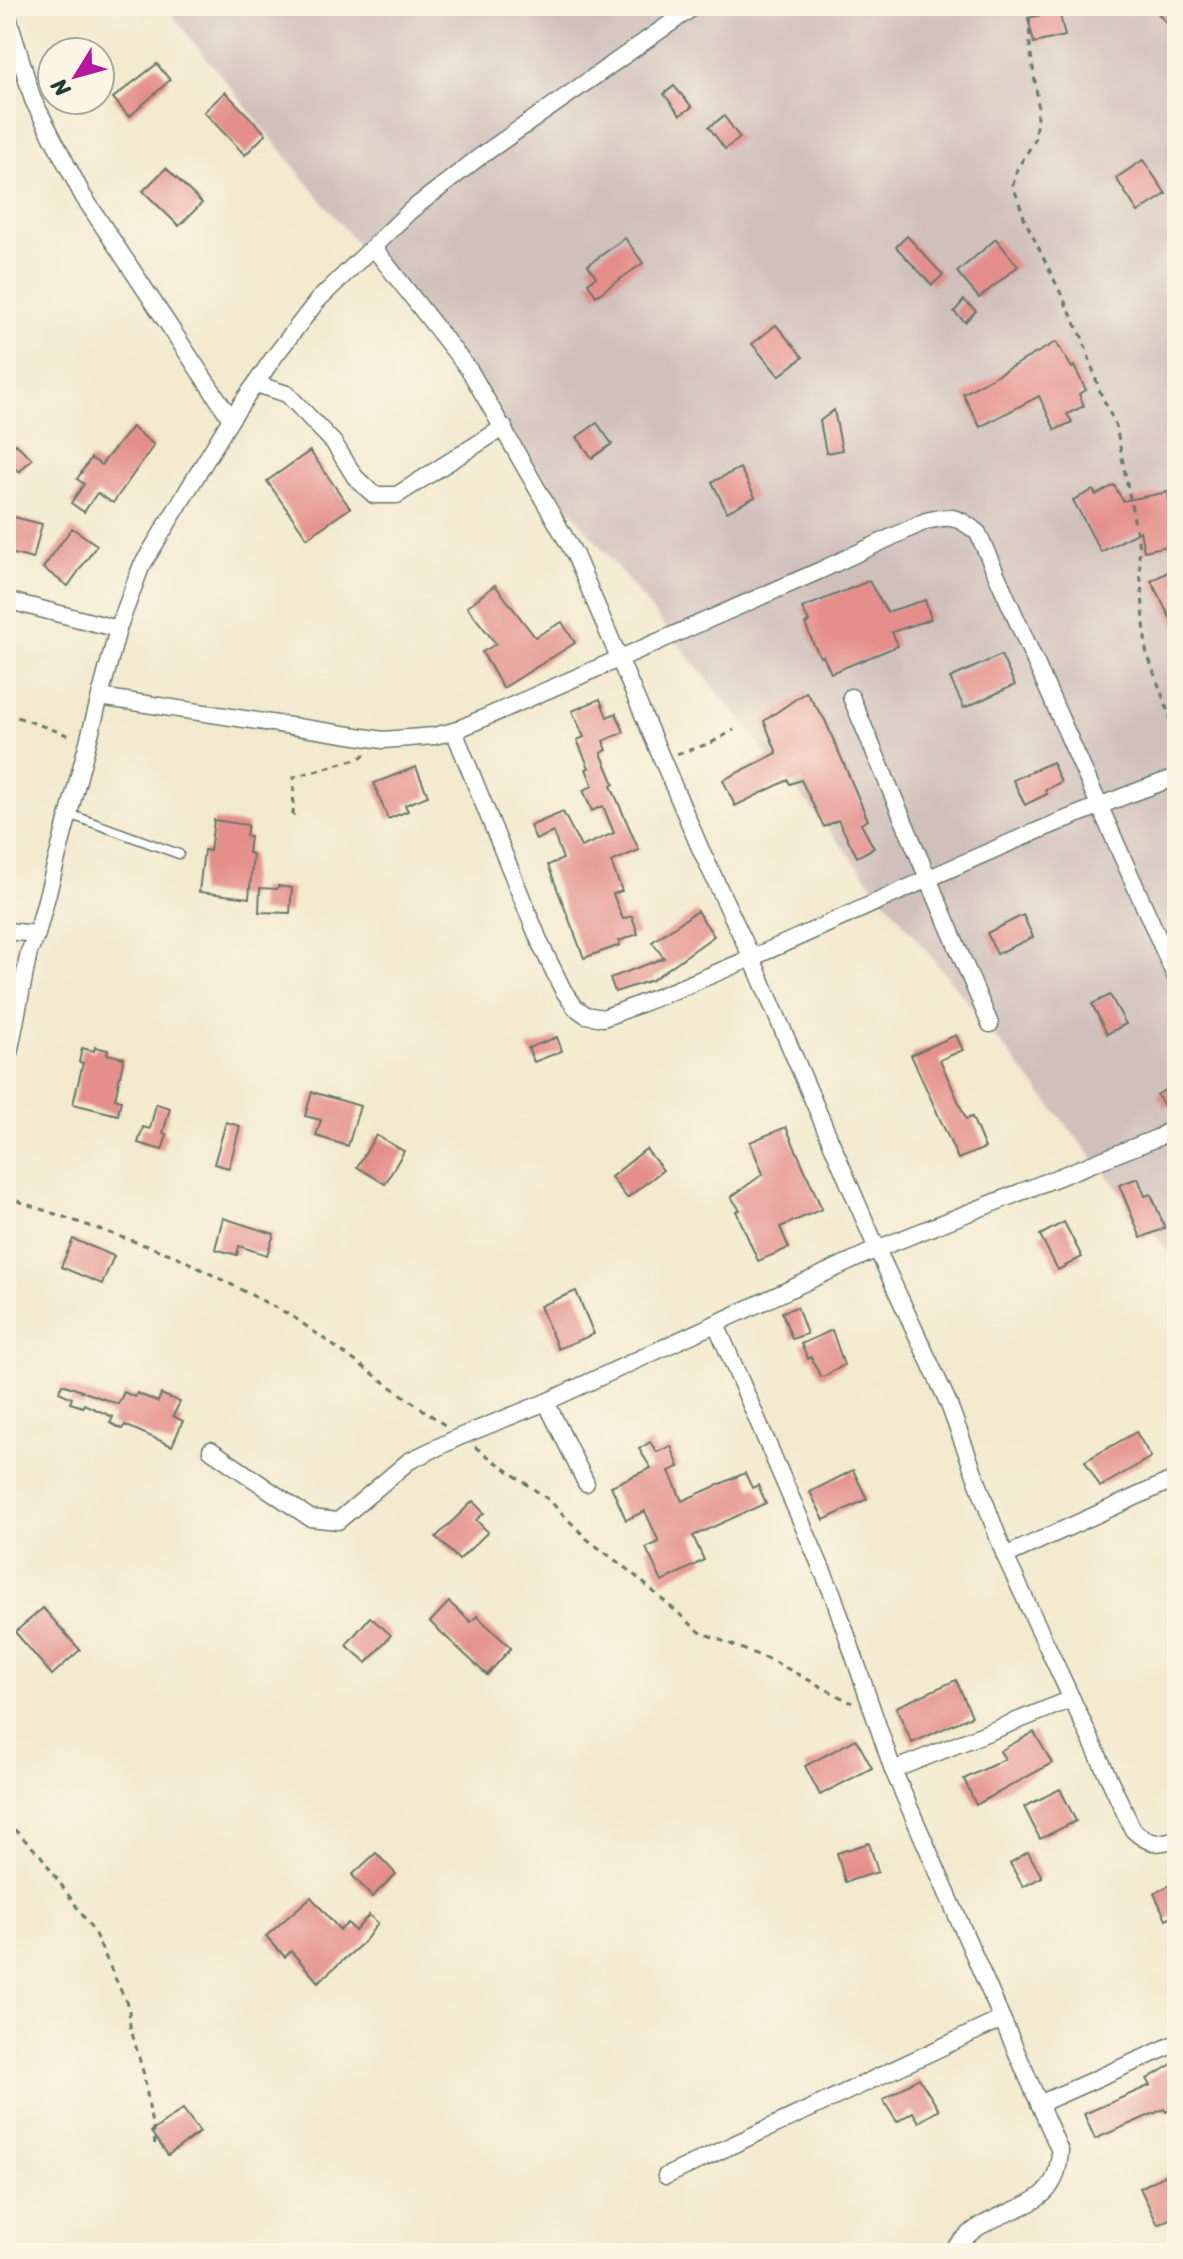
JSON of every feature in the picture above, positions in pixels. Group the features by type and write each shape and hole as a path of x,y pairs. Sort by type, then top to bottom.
{"street":[{"path":"6,1069 29,952 37,934 118,629 141,567 231,419 317,301 410,211 478,158 695,6"},
{"path":"6,10 33,100 83,196 231,419"},
{"path":"373,247 470,371 575,555 622,659 700,848 751,956 877,1249 948,1402 1005,1556 1133,1830 1146,1842 1164,1844 1177,1838"},
{"path":"256,384 287,394 334,443 355,477 374,495 397,495 504,427"},
{"path":"100,697 383,740 434,736 454,731 622,659 926,521 946,516 963,520 978,533 1177,980"},
{"path":"6,600 118,629"},
{"path":"851,697 990,1024"},
{"path":"454,731 541,945 575,1007 586,1015 603,1018 1100,804 1177,777"},
{"path":"6,931 37,934"},
{"path":"211,1450 310,1518 338,1521 409,1461 459,1437 546,1402 877,1249 1157,1138 1177,1126"},
{"path":"716,1324 833,1595 893,1770 1060,2151 1059,2173 1049,2190 1032,2203 980,2225 950,2253"},
{"path":"546,1402 586,1483"},
{"path":"1005,1556 1177,1478"},
{"path":"893,1770 1072,1699"},
{"path":"666,2176 1002,2019"},
{"path":"1039,2104 1177,2043"}],"lane":[{"path":"68,814 179,854"}],"path":[{"path":"1029,6 1030,48 1038,101 1035,140 1017,169 1013,185 1025,220 1083,339 1100,392 1116,426 1138,540 1146,650 1170,717 1177,777"},
{"path":"6,713 87,743"},
{"path":"664,764 680,751 711,743 734,730"},
{"path":"293,816 294,777 360,758 383,740"},
{"path":"6,1821 41,1856 93,1930 129,2008 155,2144"}],"shaded area":[{"path":"165,6 1177,6 1177,1262"}],"building":[{"path":"1152,6 1177,6 1177,36"},
{"path":"1059,11 1065,36 1034,43 1028,18"},
{"path":"157,64 170,80 129,117 116,102 116,96"},
{"path":"674,86 692,107 680,115 664,94"},
{"path":"225,92 266,134 245,155 204,112"},
{"path":"724,116 740,138 725,149 709,127"},
{"path":"1143,160 1166,194 1138,212 1116,178"},
{"path":"166,168 202,203 179,226 143,191"},
{"path":"907,236 943,275 932,285 896,247"},
{"path":"625,238 643,263 596,296 588,283 596,277 588,265"},
{"path":"996,239 1018,266 979,298 957,272"},
{"path":"964,300 976,311 965,322 954,312"},
{"path":"776,325 803,357 779,376 752,344"},
{"path":"1056,342 1072,368 1074,366 1086,390 1079,394 1084,406 1067,414 1072,422 1055,430 1039,396 980,427 963,394"},
{"path":"834,410 842,450 826,453 820,421"},
{"path":"597,423 612,444 592,458 577,437"},
{"path":"132,427 154,445 113,503 97,493 84,512 71,503 84,484 77,479 91,458 101,465"},
{"path":"16,444 32,459 19,472 6,460 6,454"},
{"path":"310,451 350,508 307,538 267,481"},
{"path":"740,468 755,497 727,512 712,482"},
{"path":"1114,485 1123,501 1168,492 1177,544 1144,551 1140,531 1101,552 1073,500 1093,490 1096,495"},
{"path":"6,515 42,524 33,559 6,552"},
{"path":"72,528 97,545 68,586 43,568"},
{"path":"1177,567 1177,631 1151,581"},
{"path":"869,581 887,612 925,600 931,619 892,632 898,646 831,673 814,645 802,608"},
{"path":"495,585 535,637 562,622 575,643 503,688 482,652 496,644 467,607"},
{"path":"1001,655 1015,685 964,708 950,678"},
{"path":"806,692 825,720 868,820 861,824 874,848 857,857 838,820 824,827 801,780 790,784 788,780 735,806 723,780 777,753 764,721"},
{"path":"600,699 607,717 616,713 624,732 603,741 607,750 601,753 614,784 611,786 639,850 611,862 622,891 613,894 623,919 632,916 638,934 619,941 620,945 584,958 548,865 563,859 553,832 536,840 530,826 563,812 581,847 614,833 603,806 592,811 583,790 593,786 577,740 584,737 572,711"},
{"path":"1052,762 1061,782 1045,790 1047,794 1025,805 1013,780"},
{"path":"416,767 428,796 405,805 408,811 388,819 374,783"},
{"path":"214,820 248,825 248,853 253,854 249,898 199,892 204,850 210,851"},
{"path":"278,886 292,888 290,913 259,912 260,888 277,889"},
{"path":"697,911 714,936 652,980 615,992 610,978 664,958 652,942"},
{"path":"1023,915 1033,937 997,954 987,933"},
{"path":"1110,995 1126,1024 1107,1034 1092,1004"},
{"path":"956,1035 963,1050 940,1060 966,1119 972,1117 985,1148 958,1159 911,1055"},
{"path":"557,1037 562,1051 534,1062 528,1048"},
{"path":"95,1047 124,1058 115,1099 121,1101 118,1115 73,1104 83,1063 79,1062 82,1048 94,1051"},
{"path":"1177,1082 1177,1099 1165,1107 1157,1095"},
{"path":"312,1092 360,1106 348,1146 316,1136 321,1120 305,1116"},
{"path":"156,1104 170,1108 162,1150 138,1143 143,1127 150,1129"},
{"path":"226,1122 240,1126 229,1168 214,1164"},
{"path":"786,1127 822,1209 780,1227 789,1248 758,1261 736,1211 740,1210 731,1197 763,1174 750,1142"},
{"path":"376,1135 404,1151 385,1184 357,1167"},
{"path":"646,1149 663,1170 627,1198 611,1177"},
{"path":"1138,1178 1145,1196 1151,1194 1165,1228 1141,1238 1119,1185"},
{"path":"223,1218 274,1234 267,1255 239,1246 237,1255 215,1249"},
{"path":"1064,1222 1082,1257 1058,1270 1040,1235"},
{"path":"73,1239 114,1256 102,1284 61,1267"},
{"path":"576,1291 594,1334 558,1349 540,1306"},
{"path":"797,1307 807,1334 792,1339 782,1312"},
{"path":"832,1330 844,1365 823,1377 811,1357 808,1359 801,1344"},
{"path":"62,1384 118,1404 124,1392 135,1397 137,1393 158,1402 161,1394 180,1402 173,1416 183,1421 172,1446 125,1425 122,1429 110,1423 113,1417 84,1404 83,1407 70,1403 72,1398 59,1392"},
{"path":"1136,1432 1151,1457 1100,1487 1085,1461"},
{"path":"650,1442 657,1452 671,1446 679,1467 669,1471 682,1501 745,1473 752,1488 758,1485 766,1503 693,1536 704,1560 662,1582 646,1548 659,1542 645,1511 626,1520 611,1486 651,1468 639,1449"},
{"path":"853,1470 867,1499 824,1520 810,1492"},
{"path":"473,1501 484,1513 476,1520 488,1532 459,1560 436,1537"},
{"path":"449,1602 471,1622 477,1616 511,1648 487,1675 430,1622"},
{"path":"43,1608 80,1650 52,1675 15,1632"},
{"path":"370,1617 391,1635 367,1663 346,1645"},
{"path":"956,1680 972,1716 912,1743 896,1707"},
{"path":"1034,1732 1052,1763 976,1805 964,1779 1005,1759 1000,1751"},
{"path":"856,1739 872,1768 820,1795 805,1766"},
{"path":"1060,1789 1076,1821 1040,1839 1024,1807"},
{"path":"869,1843 878,1872 845,1882 837,1853"},
{"path":"1028,1852 1042,1877 1023,1887 1010,1863"},
{"path":"376,1853 396,1874 372,1897 352,1875"},
{"path":"1177,1882 1177,1914 1166,1919 1154,1893"},
{"path":"311,1897 340,1930 348,1923 355,1931 369,1915 378,1923 364,1942 318,1982 291,1951 285,1957 266,1936"},
{"path":"1177,2061 1177,2106 1095,2139 1084,2114 1151,2085 1147,2079"},
{"path":"919,2078 939,2110 919,2122 913,2112 897,2122 883,2100"},
{"path":"183,2109 200,2132 168,2155 151,2132"},
{"path":"1165,2175 1177,2199 1177,2215 1158,2225 1140,2188"}]}
